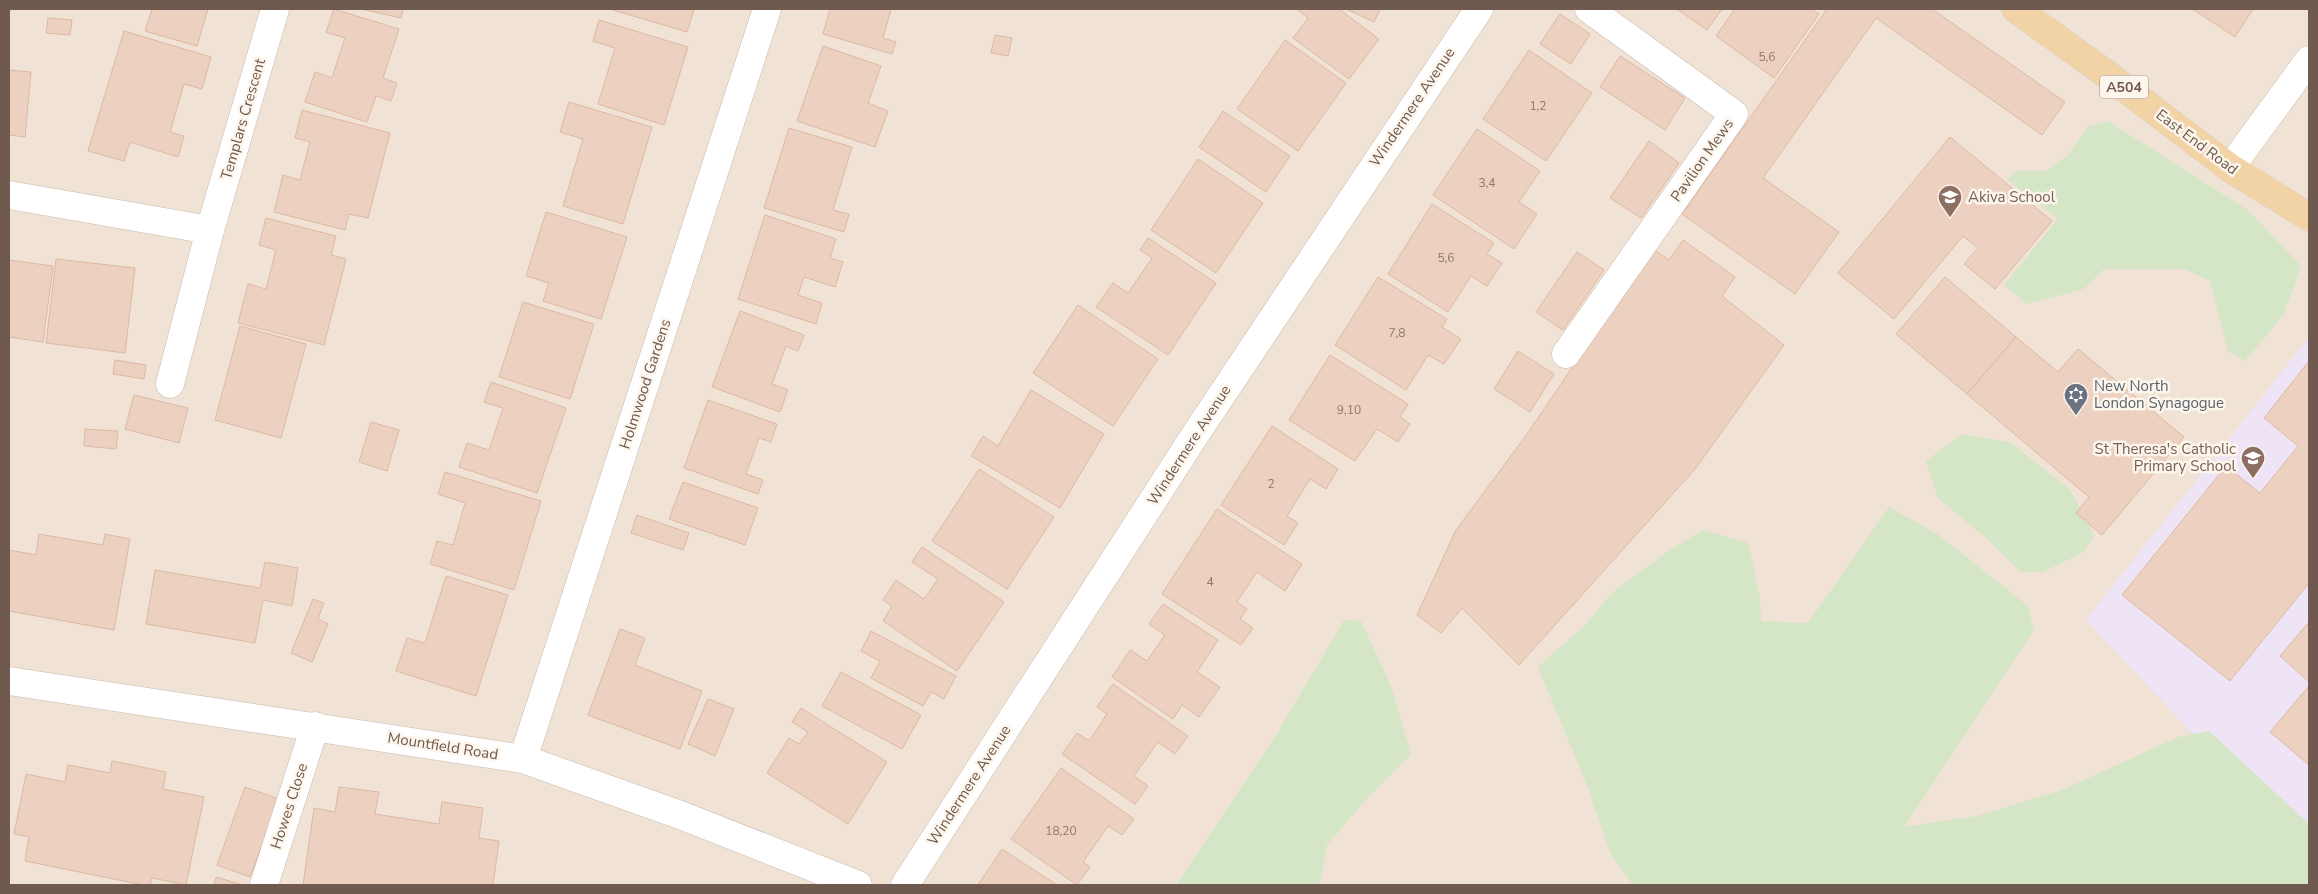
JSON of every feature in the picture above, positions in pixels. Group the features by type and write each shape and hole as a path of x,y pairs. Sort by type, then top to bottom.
{"main road":[{"name":"East End Road","path":"2016,9 2105,73 2230,168 2309,217"}],"street":[{"name":"Templars Crescent","path":"170,384 210,230 275,9"},
{"name":"Holmwood Gardens","path":"523,759 767,9"},
{"name":"Windermere Avenue","path":"905,885 1195,435 1479,9"},
{"name":"Pavilion Mews","path":"1566,354 1734,114 1589,9"},
{"path":"2230,168 2309,60"},
{"path":"9,196 210,230"},
{"name":"Mountfield Road","path":"9,681 523,759 683,816 858,885"},
{"name":"Howes Close","path":"264,885 315,726"}],"shaded area":[{"path":"9,9 2309,9 2309,885 9,885"},
{"name":"St Theresa's Catholic Primary School","path":"2309,337 2309,858 2086,620"}],"green space":[{"path":"2108,121 2248,210 2301,266 2284,314 2245,361 2228,351 2210,281 2185,269 2104,269 2084,289 2026,304 2004,285 2058,219 2007,179 2018,171 2045,171 2068,156 2087,127"},
{"path":"1962,434 2009,442 2070,489 2094,535 2084,552 2043,572 2021,572 1986,538 1938,498 1926,461"},
{"path":"1889,507 1939,535 2028,606 2034,630 1904,827 1977,816 2062,790 2178,737 2209,731 2309,824 2309,885 1633,885 1611,855 1588,788 1538,667 1584,626 1613,592 1667,552 1703,530 1748,543 1760,598 1761,621 1808,623"},
{"path":"1344,620 1361,621 1391,686 1411,754 1362,804 1327,845 1320,885 1176,885 1278,732"}],"building":[{"path":"152,9 208,9 197,46 145,31"},
{"path":"334,9 399,29 383,78 397,83 391,101 376,96 367,122 305,102 315,72 332,78 345,38 326,32"},
{"path":"361,9 403,9 401,18"},
{"path":"610,9 694,9 687,32"},
{"path":"830,9 891,9 883,38 896,42 892,54 823,34"},
{"path":"1339,9 1379,39 1349,79 1293,38 1308,18 1298,10"},
{"path":"1346,9 1380,9 1374,22"},
{"path":"1677,9 1722,9 1707,30"},
{"path":"1735,9 1812,9 1819,14 1774,78 1716,36"},
{"path":"1827,9 1932,9 2065,102 2042,135 1876,18 1763,178 1839,232 1795,294 1682,214"},
{"path":"2195,9 2253,9 2235,37"},
{"path":"1560,14 1590,34 1571,64 1540,44"},
{"path":"48,18 72,20 70,35 46,33"},
{"path":"599,20 688,47 664,125 598,104 615,48 593,41"},
{"path":"124,31 211,57 202,89 184,84 170,132 184,136 178,157 130,142 124,161 88,151"},
{"path":"995,35 1012,38 1008,56 991,53"},
{"path":"1285,40 1346,83 1298,151 1237,109"},
{"path":"823,46 881,66 868,103 888,111 875,147 797,121"},
{"path":"1529,50 1592,93 1546,161 1483,119"},
{"path":"1620,56 1685,98 1665,130 1600,87"},
{"path":"9,70 31,72 25,137 9,135"},
{"path":"569,102 652,127 623,224 563,206 583,139 560,132"},
{"path":"302,110 390,133 368,218 349,214 345,230 274,212 283,175 300,180 310,142 295,138"},
{"path":"1223,111 1290,156 1266,192 1199,147"},
{"path":"789,128 852,147 833,210 849,214 844,232 764,208"},
{"path":"1477,129 1540,171 1519,202 1537,214 1514,249 1433,195"},
{"path":"1950,137 2052,221 1995,289 1964,264 1978,248 1963,236 1894,319 1838,273"},
{"path":"1649,141 1679,163 1641,218 1610,198"},
{"path":"1198,159 1263,203 1216,273 1151,230"},
{"path":"1432,204 1494,243 1487,254 1502,263 1487,286 1471,276 1448,312 1388,274"},
{"path":"546,212 627,237 601,319 543,301 549,283 526,276"},
{"path":"765,215 836,239 830,258 843,262 835,287 804,277 798,295 822,303 816,324 738,299"},
{"path":"266,218 336,236 331,255 346,259 324,345 238,323 248,284 266,289 276,250 259,245"},
{"path":"1148,238 1216,283 1168,355 1096,307 1113,283 1128,293 1152,258 1140,250"},
{"path":"1683,240 1735,277 1722,296 1784,345 1696,468 1519,665 1462,608 1441,633 1417,615 1456,530 1525,437 1653,249 1669,260"},
{"path":"1577,252 1604,270 1563,330 1536,312"},
{"path":"56,259 135,268 125,353 46,343"},
{"path":"9,260 53,266 43,342 9,337"},
{"path":"1378,277 1447,319 1442,327 1461,339 1444,364 1428,355 1406,390 1335,345"},
{"path":"1945,277 2016,337 1967,394 1896,334"},
{"path":"523,302 594,324 570,399 499,377"},
{"path":"1078,305 1158,359 1113,426 1033,373"},
{"path":"740,311 804,335 798,351 786,346 772,384 788,390 780,412 712,387"},
{"path":"240,326 306,344 281,438 215,420"},
{"name":"New North London Synagogue","path":"2016,337 2058,372 2078,349 2184,437 2102,535 2076,513 2089,497 1967,394"},
{"path":"1518,351 1554,374 1530,412 1494,389"},
{"path":"1330,355 1408,404 1400,417 1410,424 1398,442 1377,429 1355,461 1289,420"},
{"path":"115,360 146,365 144,379 113,374"},
{"path":"2309,361 2309,583 2230,681 2122,595 2226,466 2260,493 2298,446 2264,418"},
{"path":"491,382 566,408 537,493 459,467 467,443 489,450 503,408 484,402"},
{"path":"1031,390 1104,434 1060,508 971,456 983,436 998,446"},
{"path":"134,395 188,408 179,443 125,429"},
{"path":"708,400 777,424 771,442 759,438 746,474 763,480 758,494 684,468"},
{"path":"371,422 399,430 387,471 359,462"},
{"path":"1272,426 1338,469 1326,489 1310,479 1287,516 1298,523 1284,545 1221,505"},
{"path":"85,429 118,431 116,449 84,446"},
{"path":"979,469 1054,517 1007,589 932,541"},
{"path":"445,472 541,501 514,590 430,564 437,541 453,545 465,503 438,494"},
{"path":"683,482 758,508 745,545 669,519"},
{"path":"1217,509 1302,564 1285,591 1257,572 1237,602 1247,609 1240,619 1253,628 1241,645 1162,594"},
{"path":"637,515 689,533 683,550 631,533"},
{"path":"39,534 103,545 105,534 130,539 114,630 9,611 9,550 36,555"},
{"path":"922,547 1004,602 957,671 883,621 892,606 883,600 896,580 924,599 938,579 912,562"},
{"path":"265,562 298,568 292,606 263,600 255,643 146,624 155,570 260,588"},
{"path":"446,576 508,595 476,696 396,671 407,638 425,643"},
{"path":"313,599 324,603 318,619 328,624 312,662 291,653"},
{"path":"1163,604 1218,640 1197,672 1220,687 1199,717 1182,705 1173,719 1112,677 1130,650 1147,661 1165,635 1149,624"},
{"path":"2309,622 2309,682 2280,656"},
{"path":"620,629 645,638 635,665 702,691 680,749 588,715"},
{"path":"871,631 956,676 944,699 931,692 923,706 871,678 880,661 861,651"},
{"path":"841,672 921,715 902,749 822,706"},
{"path":"1113,684 1188,736 1175,754 1158,742 1134,776 1148,786 1135,804 1062,754 1077,733 1089,741 1107,714 1097,707"},
{"path":"2309,686 2309,765 2270,732"},
{"path":"708,699 734,709 715,756 688,744"},
{"path":"801,708 887,762 848,824 767,773 789,738 799,744 808,732 792,722"},
{"path":"112,761 166,772 163,789 204,797 186,885 152,878 150,885 143,885 25,861 29,837 14,834 26,774 65,782 68,765 110,773"},
{"path":"1061,768 1134,819 1122,835 1108,826 1083,862 1090,867 1077,885 1011,839"},
{"path":"245,787 279,799 250,877 217,865"},
{"path":"339,787 379,792 375,814 439,824 442,802 483,808 479,838 499,841 493,885 303,885 314,808 335,812"},
{"path":"1002,849 1057,885 978,885"},
{"path":"216,877 243,885 214,885"}],"place":[{"name":"Akiva School","path":"1950,218"},
{"name":"New North London Synagogue","path":"2076,416"},
{"name":"St Theresa's Catholic Primary School","path":"2253,479"}]}
